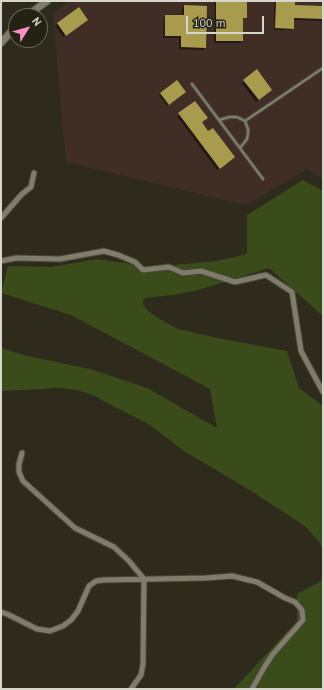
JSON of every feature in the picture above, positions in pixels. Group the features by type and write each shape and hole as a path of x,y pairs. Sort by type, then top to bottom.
{"street":[{"path":"39,3 47,1"},
{"path":"1,43 8,35"},
{"path":"1,218 22,194 32,187 34,173"},
{"path":"1,261 16,258 60,259 104,251 135,262 143,270 169,267 183,273 201,271 235,282 266,275 292,292 302,351 323,392"},
{"path":"22,453 19,464 19,472 24,481 75,528 114,548 129,561 144,579 144,664 131,689"},
{"path":"1,612 37,629 50,631 63,626 71,620 78,611 89,586 96,581 232,576 257,582 285,598 296,602 302,610 303,620 273,654 252,689"}],"lane":[{"path":"245,121 323,68"},
{"path":"192,84 263,179"},
{"path":"219,120 237,118 245,121 248,134 247,139 240,148"}],"shaded area":[{"path":"69,1 323,1 323,179 307,169 246,205 66,162 53,14"}],"green space":[{"path":"303,180 323,191 323,316 269,268 195,291 145,298 143,304 148,311 178,329 287,351 299,388 323,406 323,550 319,542 306,527 253,492 184,451 150,425 95,396 78,390 58,388 1,391 1,348 27,356 90,369 147,388 217,428 210,389 71,315 1,293 8,266 52,267 97,259 152,267 217,261 247,254 247,215"},
{"path":"323,575 323,689 234,689 297,621 297,594 321,581"}],"building":[{"path":"216,1 247,2 247,18 243,18 243,41 216,41"},
{"path":"276,1 295,1 295,5 323,6 323,19 294,18 294,29 275,28"},
{"path":"184,5 207,6 206,48 181,47 181,36 165,36 165,15 184,15"},
{"path":"79,7 88,20 66,36 57,23"},
{"path":"257,69 272,90 259,100 243,80"},
{"path":"177,80 186,92 169,105 160,93"},
{"path":"195,101 208,118 202,122 208,131 213,128 235,157 220,169 178,113"}]}
